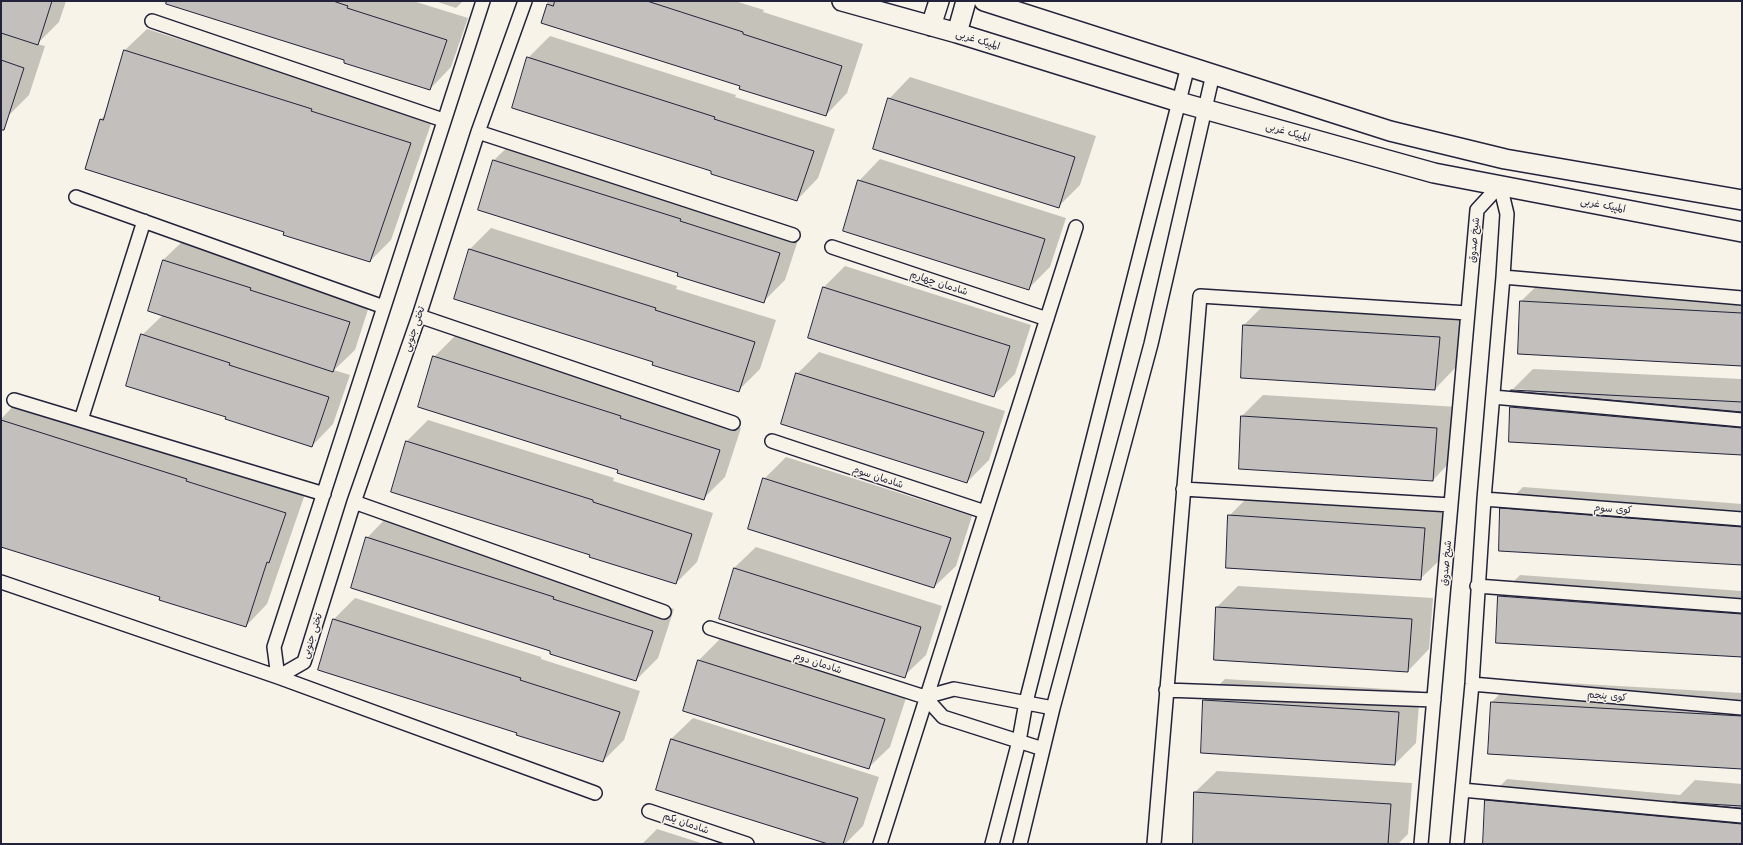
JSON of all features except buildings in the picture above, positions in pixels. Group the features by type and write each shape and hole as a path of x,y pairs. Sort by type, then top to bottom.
{"street":[{"path":"278,676 274,647 443,120 483,1"},
{"name":"تختی جنوبی","path":"278,676 304,662 354,502 419,316 478,132 525,1"},
{"name":"المپیک غربی","path":"842,1 957,33 1179,102 1434,173 1742,232"},
{"path":"931,26 939,1"},
{"path":"957,33 966,1"},
{"path":"984,1 1390,131 1505,159 1742,200"},
{"path":"152,21 443,120"},
{"path":"992,844 1019,741 1026,702 1188,66"},
{"path":"1020,844 1053,708 1151,344 1213,74"},
{"path":"478,132 793,235"},
{"path":"1457,844 1472,684 1477,586 1503,277 1506,214 1500,185 1505,159"},
{"name":"شیخ صدوق","path":"1421,844 1477,210 1500,185"},
{"path":"76,197 384,307"},
{"path":"81,420 144,221"},
{"path":"880,844 925,697 1076,227"},
{"name":"شادمان چهارم","path":"832,247 1046,319"},
{"path":"1503,277 1742,298"},
{"path":"1154,844 1200,296 1468,314"},
{"path":"419,316 733,423"},
{"path":"1493,397 1742,420"},
{"path":"14,400 324,494"},
{"name":"شادمان سوم","path":"772,441 985,512"},
{"path":"1183,489 1451,505"},
{"name":"کوی سوم","path":"1484,499 1742,519"},
{"path":"354,502 664,612"},
{"path":"1,582 278,676 595,792"},
{"path":"1477,586 1742,606"},
{"name":"شادمان دوم","path":"710,628 925,697"},
{"name":"کوی پنجم","path":"1472,684 1742,708"},
{"path":"925,697 954,689 1053,708"},
{"path":"1166,690 1434,700"},
{"path":"925,697 942,717 1043,749"},
{"path":"1462,790 1742,816"},
{"name":"شادمان یکم","path":"649,811 747,844"}]}
